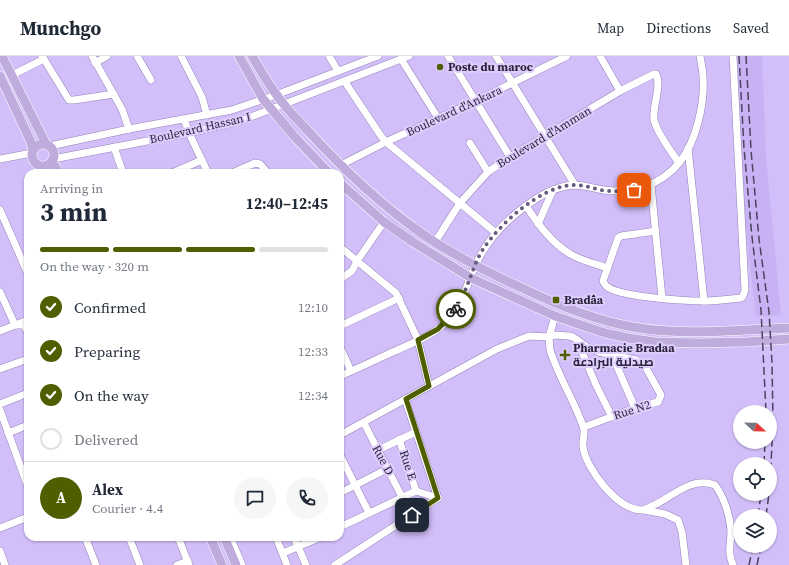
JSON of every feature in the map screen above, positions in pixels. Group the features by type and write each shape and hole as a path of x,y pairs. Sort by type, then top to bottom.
{"main road":[{"path":"2,56 48,145 54,152 53,160 57,169"},
{"path":"239,56 263,99 292,135 324,169"},
{"path":"252,56 276,95 327,152 379,201 421,233 475,266 561,306 606,321 633,327 656,330 700,332 789,328"},
{"path":"0,76 31,142 33,161 40,169"},
{"path":"32,152 37,145 48,145"},
{"path":"37,165 48,165 53,160"},
{"path":"344,187 384,222 471,278 555,316 605,334 655,342 698,343 789,339"},
{"path":"212,541 222,565"},
{"path":"226,541 236,565"}],"street":[{"path":"108,56 93,59 122,109 129,129"},
{"path":"137,56 151,80"},
{"path":"181,56 202,97 208,115"},
{"path":"329,56 338,71"},
{"name":"Boulevard Hassan I","path":"48,145 232,110 378,56"},
{"name":"Boulevard Hassan I","path":"53,160 189,134 243,120 345,82 409,56"},
{"path":"448,56 510,157"},
{"path":"496,56 546,136 574,185"},
{"name":"Boulevard d'Ankara","path":"341,165 567,56"},
{"path":"600,56 620,91"},
{"path":"344,374 418,340 438,329 454,313 464,296 482,251 512,216 540,196 554,190 574,185 618,192 634,190 651,185 667,174 679,163 688,148 695,131 701,108 703,78 700,56"},
{"path":"656,231 620,237 603,280 607,287 618,292 662,298 704,301 741,298 743,296 745,290 733,56"},
{"path":"12,75 43,57 70,100 114,94"},
{"path":"401,59 438,118"},
{"name":"Boulevard d'Amman","path":"435,242 460,203 488,172 510,157 620,91 652,74 656,74 658,79 654,109 654,122 679,163"},
{"path":"345,82 386,142 496,233"},
{"path":"184,120 189,134 206,169"},
{"path":"470,143 488,172"},
{"path":"116,147 124,169"},
{"path":"688,148 704,301"},
{"path":"0,159 32,152"},
{"path":"181,169 202,160"},
{"path":"241,169 255,163 260,164 264,169"},
{"path":"651,185 662,298"},
{"path":"538,224 554,190"},
{"path":"526,206 538,224 559,246 573,255 607,268"},
{"path":"0,210 3,225 24,266"},
{"path":"344,276 352,271 357,261 384,222"},
{"path":"344,250 392,288 399,298 418,340 429,386"},
{"path":"0,292 15,325"},
{"path":"344,324 399,298"},
{"path":"555,316 549,337 550,350 552,358 584,427 583,447 592,468 604,487 628,507 665,514 678,520 681,528 686,565"},
{"path":"0,331 15,325 24,324"},
{"name":"Rue N2","path":"344,433 498,349 525,336 549,337 555,335 573,337 590,349 636,360 645,366 661,395 658,402 635,408 584,427"},
{"path":"577,340 596,385 612,417"},
{"path":"612,355 635,408"},
{"path":"344,356 351,371"},
{"path":"0,369 24,360"},
{"path":"0,404 24,395"},
{"path":"406,399 438,498"},
{"path":"0,410 24,476"},
{"name":"Rue D","path":"364,423 402,497"},
{"path":"8,433 24,427"},
{"path":"378,450 416,432"},
{"name":"Rue E","path":"399,439 416,491"},
{"path":"344,463 369,513"},
{"path":"344,491 387,469"},
{"path":"644,510 693,483 703,482 715,485 723,498 728,514 731,529 729,554 733,565"},
{"path":"344,525 416,491 438,498"},
{"path":"335,565 438,498"},
{"path":"0,528 24,519"},
{"path":"87,541 96,565"},
{"path":"131,541 140,565"},
{"path":"177,565 189,563 180,541"},
{"path":"232,541 242,565"},
{"path":"278,541 287,565"},
{"path":"296,541 306,565"},
{"path":"283,553 311,541"},
{"path":"0,551 5,565"}],"shaded area":[{"path":"736,56 762,56 766,157 781,315 756,317 744,213"}],"railway":[{"path":"739,56 744,148 752,237 761,310 766,405"},
{"path":"746,56 751,150 759,239 769,312 773,421 771,457"},
{"path":"764,457 765,449"},
{"path":"759,509 760,501"},
{"path":"767,509 768,501"},
{"path":"749,565 752,553"},
{"path":"757,565 760,553"}],"way so far":[{"path":"456,309 464,296 482,251 512,216 540,196 565,186 574,185 618,192 634,190"}],"place":[{"name":"Poste du maroc","path":"440,67"},
{"name":"Bradâa","path":"556,300"},
{"name":"Pharmacie Bradaa صيدلية البرادعة","path":"565,355"}],"route":[{"path":"412,515 438,498 406,399 429,386 418,340 438,329 456,309"}]}
